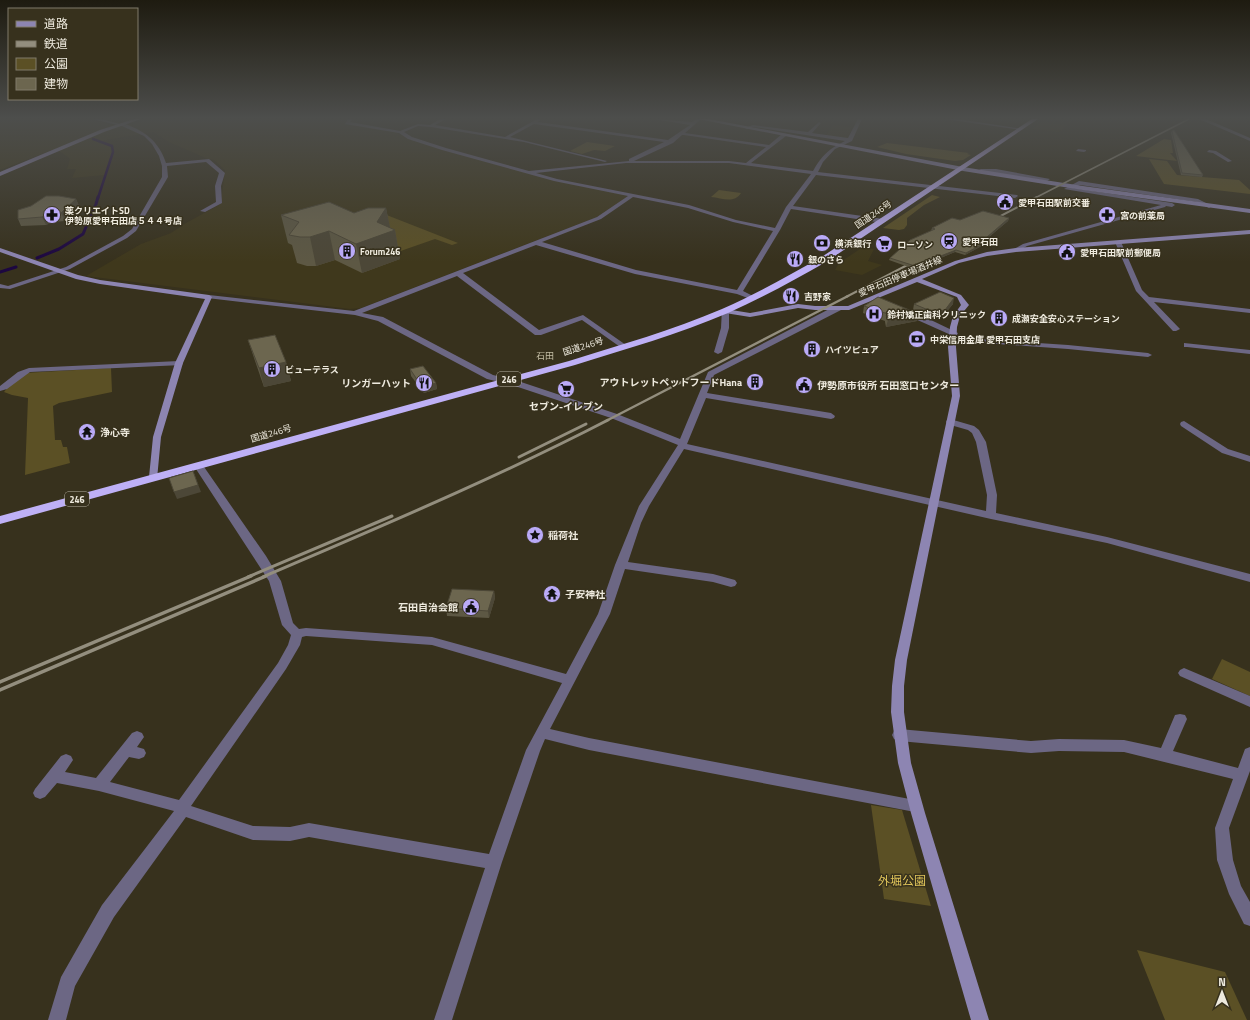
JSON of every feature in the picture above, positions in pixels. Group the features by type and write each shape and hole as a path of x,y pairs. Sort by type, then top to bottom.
{"highway":[{"name":"国道246号","path":"0,520 572,363 682,328 753,298 788,280 823,260 963,168"}],"street":[{"path":"0,174 18,167"},
{"path":"0,286 8,288 68,268 131,233 166,177 165,167"},
{"path":"203,211 219,202 218,186 222,173 214,167"},
{"path":"511,167 556,180 689,208 735,221 777,230"},
{"path":"530,172 579,167"},
{"path":"765,167 815,174 1015,196"},
{"path":"739,292 777,230 789,207 815,174 818,167"},
{"path":"955,167 1083,188 1250,211"},
{"path":"981,172 996,171 1047,179"},
{"path":"1172,205 1067,189 1079,183 1198,201 1209,206"},
{"path":"355,314 599,218 633,196"},
{"path":"1016,250 1025,245 1148,209 1172,205 1180,202"},
{"path":"789,207 883,221"},
{"name":"愛甲石田停車場酒井線","path":"724,311 750,315 798,306 849,308 967,259 1016,250 1250,232"},
{"path":"1118,242 1139,291 1176,329"},
{"path":"537,243 634,272 739,292 753,298"},
{"path":"0,250 58,272 100,282 209,297 355,314 380,320 490,377 614,416 682,444 991,516 1107,540 1250,578"},
{"path":"458,273 538,333 583,317 623,346"},
{"path":"916,279 955,294 963,300 965,305 956,320 954,336 953,361 956,396 899,671 896,709 906,776 980,1020"},
{"path":"154,477 157,437 179,363 209,297"},
{"path":"871,298 885,303"},
{"path":"1146,299 1250,311"},
{"path":"443,1020 494,862 533,750 604,614 636,523 644,506 687,436 711,374 838,308"},
{"path":"899,308 954,336 1148,355"},
{"path":"718,352 724,328 724,311"},
{"path":"1187,345 1250,352"},
{"path":"0,388 6,386 18,374 29,370 179,363"},
{"path":"703,395 830,416"},
{"path":"950,422 971,428 976,432 981,442 992,495 991,516"},
{"path":"1184,424 1224,451 1250,460"},
{"path":"199,466 262,559 275,581 288,625 297,634"},
{"path":"620,565 713,578 731,583"},
{"path":"297,634 306,632 432,641 570,680"},
{"path":"57,1020 67,983 108,911 282,666 294,645 297,634"},
{"path":"1184,673 1250,702"},
{"path":"1165,755 1180,719"},
{"path":"543,732 589,744 915,806"},
{"path":"899,735 1031,747 1059,745 1124,746 1241,775"},
{"path":"99,785 132,752 137,737"},
{"path":"1250,753 1222,828 1225,860 1234,889 1250,918"},
{"path":"40,794 66,760"},
{"path":"54,776 99,785 182,808 253,833 290,834 309,830 494,862"}],"shaded area":[{"path":"0,167 9,167 0,170"},
{"path":"68,167 108,167 105,175 72,178 76,169 67,169"},
{"path":"221,167 504,167 628,196 597,217 361,308 350,309 86,276 141,244 171,233 219,205 221,202 225,170"},
{"path":"863,247 874,249 868,261 882,265 862,275 835,270 839,263"}],"green space":[{"path":"1154,167 1171,167 1177,175 1239,180 1250,190 1250,194 1164,184"},
{"path":"719,190 741,193 735,198 731,199 711,197"},
{"path":"932,195 940,197 924,205 907,218 907,225 904,229 899,230 883,228"},
{"path":"379,212 458,243 452,245 435,239 392,254"},
{"path":"111,368 112,392 59,403 53,406 55,440 61,440 63,447 67,447 70,463 25,475 28,398 4,392 15,378 24,373"},
{"path":"1222,659 1250,672 1250,696 1212,679"},
{"name":"外堀公園","path":"871,805 902,810 931,906 884,899"},
{"path":"1137,950 1225,972 1247,1020 1165,1020"}],"building":[{"path":"1180,167 1198,167 1203,175 1182,173"},
{"path":"46,196 59,196 76,199 61,213 49,214 42,217 18,219 18,210 31,206"},
{"path":"329,202 354,213 368,208 386,208 377,222 395,230 356,244 329,231 310,237 289,235 299,222 281,215"},
{"path":"983,211 1009,218 987,237 992,238 990,240 966,253 956,250 915,266 890,258 910,240 935,229 932,228 952,218 960,220"},
{"path":"940,292 954,298 945,310 933,312 914,304"},
{"path":"878,297 919,314 888,320 886,315 888,314 864,306"},
{"path":"275,335 286,362 259,368 248,340"},
{"path":"423,366 436,383 422,387 410,369"},
{"path":"193,471 198,485 174,492 169,478"},
{"path":"452,589 494,591 488,611 446,608"}],"waterway":[{"path":"98,198 108,167"},
{"path":"96,204 98,197"},
{"path":"37,258 59,249 83,234 95,206"},
{"path":"0,272 16,267"}],"railway":[{"path":"1035,198 1096,167"},
{"path":"991,221 1037,197"},
{"path":"846,297 915,261"},
{"path":"606,421 848,296"},
{"path":"263,577 394,521 480,482 606,421"},
{"path":"519,457 586,424"},
{"path":"248,577 392,516"},
{"path":"0,682 251,576"},
{"path":"0,690 266,576"}],"place":[{"name":"愛甲石田駅前交番","path":"1005,202"},
{"name":"薬クリエイトSD 伊勢原愛甲石田店５４４号店","path":"52,215"},
{"name":"宮の前薬局","path":"1107,215"},
{"name":"愛甲石田","path":"949,241"},
{"name":"横浜銀行","path":"822,243"},
{"name":"ローソン","path":"884,244"},
{"name":"Forum246","path":"347,251"},
{"name":"愛甲石田駅前郵便局","path":"1067,252"},
{"name":"銀のさら","path":"795,259"},
{"name":"吉野家","path":"791,296"},
{"name":"鈴村矯正歯科クリニック","path":"874,314"},
{"name":"成瀬安全安心ステーション","path":"999,318"},
{"name":"中栄信用金庫 愛甲石田支店","path":"917,339"},
{"name":"ハイツピュア","path":"812,349"},
{"name":"ビューテラス","path":"272,369"},
{"name":"アウトレットペットフードHana","path":"755,382"},
{"name":"リンガーハット","path":"424,383"},
{"name":"伊勢原市役所 石田窓口センター","path":"804,385"},
{"name":"セブン-イレブン","path":"566,389"},
{"name":"浄心寺","path":"87,432"},
{"name":"稲荷社","path":"535,535"},
{"name":"子安神社","path":"552,594"},
{"name":"石田自治会館","path":"471,607"}],"district":[{"name":"石田","path":"545,355"}]}
